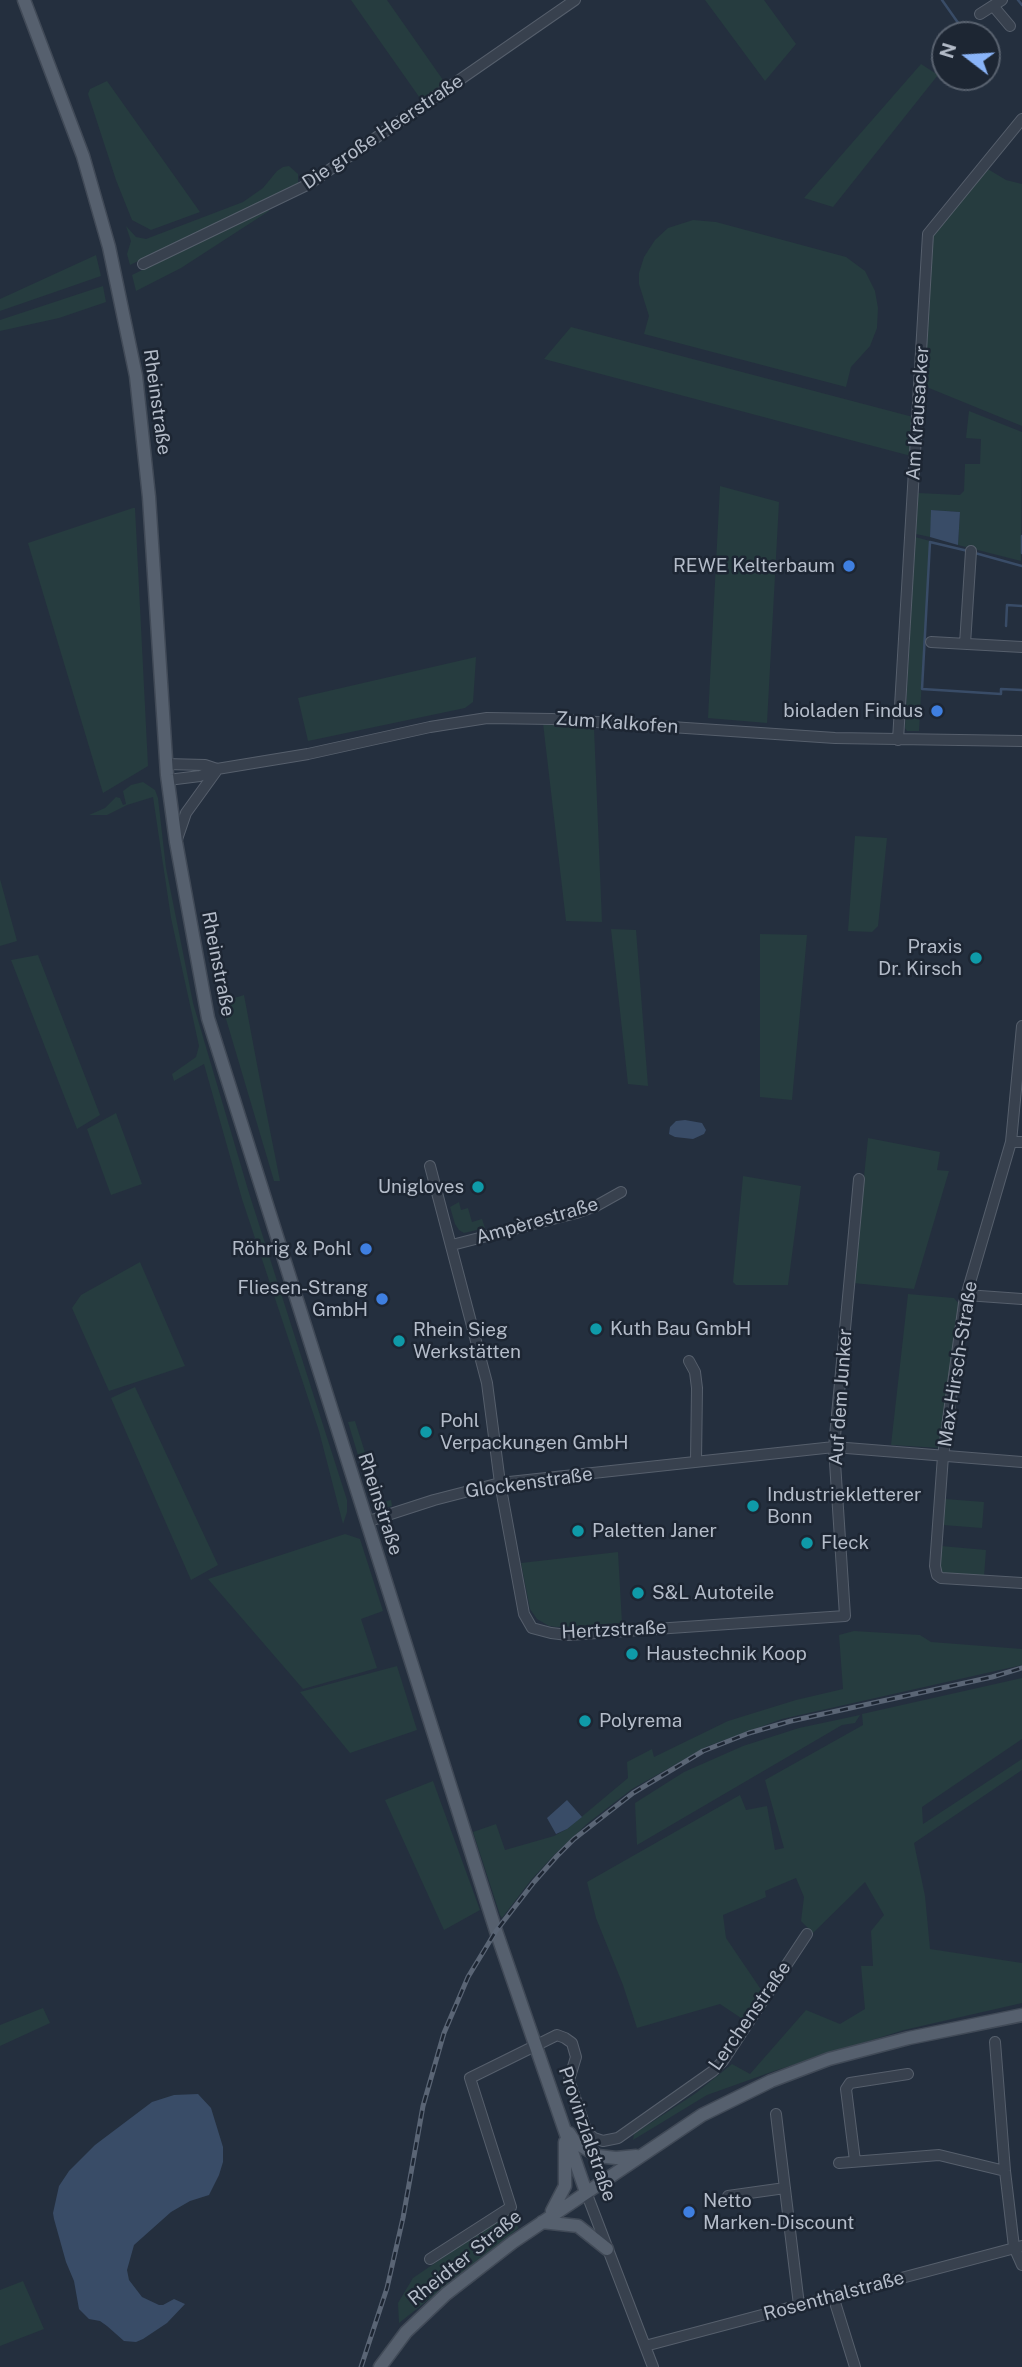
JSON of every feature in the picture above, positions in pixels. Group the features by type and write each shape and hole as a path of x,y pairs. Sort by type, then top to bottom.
{"main road":[{"name":"Rheinstraße","path":"24,0 83,156 109,247 134,362 149,497 166,764 176,842 208,1018 490,1912"},
{"name":"Provinzialstraße","path":"490,1912 586,2192"},
{"name":"Rheidter Straße","path":"380,2367 406,2332 439,2300 542,2222 702,2115 794,2071 853,2052 1022,2015"},
{"path":"564,2127 575,2142 598,2156 640,2156"},
{"path":"542,2222 555,2208 565,2186 564,2127"},
{"path":"542,2222 578,2227 607,2249"}],"street":[{"name":"Die große Heerstraße","path":"143,264 309,184 575,0"},
{"path":"980,14 998,4 1010,26"},
{"name":"Am Krausacker","path":"898,740 928,234 1022,119"},
{"path":"965,644 971,551"},
{"path":"931,642 1022,647"},
{"name":"Zum Kalkofen","path":"168,780 201,776 218,769 308,754 461,721 499,718 552,719 835,738 1022,741"},
{"name":"Zum Kalkofen","path":"166,764 205,765 218,769"},
{"path":"176,842 186,813 218,769"},
{"name":"Max-Hirsch-Straße","path":"1022,1026 1011,1142 965,1295 943,1456 935,1566 937,1575 944,1578 1022,1583"},
{"path":"1011,1142 1022,1142"},
{"name":"Ampèrestraße","path":"430,1166 487,1383 500,1483"},
{"name":"Auf dem Junker","path":"845,1616 834,1447 859,1179"},
{"name":"Ampèrestraße","path":"452,1245 576,1213 596,1206 621,1192"},
{"path":"965,1295 1022,1299"},
{"path":"688,1361 695,1372 697,1388 696,1461"},
{"name":"Glockenstraße","path":"366,1522 434,1500 500,1483 834,1447 1022,1462"},
{"name":"Hertzstraße","path":"500,1483 524,1614 532,1628 568,1634 845,1616"},
{"name":"Lerchenstraße","path":"535,2045 557,2035 572,2043 576,2057 569,2080 581,2121 594,2138 603,2141 618,2138 718,2066 807,1934"},
{"path":"995,2042 1006,2171 1022,2265"},
{"path":"430,2259 511,2207 470,2078 535,2045"},
{"path":"855,2161 846,2089 850,2083 908,2074"},
{"path":"776,2114 799,2305"},
{"path":"839,2162 939,2155 1006,2171"},
{"path":"728,2196 785,2188"},
{"name":"Provinzialstraße","path":"586,2192 653,2367"},
{"name":"Rosenthalstraße","path":"645,2346 1018,2247"},
{"path":"833,2296 855,2367"}],"green space":[{"path":"351,0 387,0 443,80 441,88 422,101"},
{"path":"705,0 764,0 796,44 765,81"},
{"path":"921,64 931,70 931,84 833,207 804,198"},
{"path":"107,81 200,212 151,230 132,220 88,94 90,89"},
{"path":"289,166 298,174 298,183 130,265 127,254 131,241 126,226 136,237 146,239 243,202 263,188 277,171"},
{"path":"986,168 1006,180 1022,184 1022,426 929,388 924,380 932,233"},
{"path":"268,208 269,211 181,268 136,291 132,275"},
{"path":"693,220 716,222 846,257 865,271 875,291 877,328 870,346 851,367 846,387 644,334 649,316 639,284 639,273 644,257 655,240 668,228"},
{"path":"96,255 101,276 0,311 0,299"},
{"path":"103,286 106,302 59,318 0,331 0,320"},
{"path":"571,327 913,417 911,456 544,359"},
{"path":"969,411 1022,432 1021,561 958,545 960,512 932,510 930,537 916,534 918,493 960,495 964,491 965,464 980,464 981,439 966,438"},
{"path":"720,486 779,502 767,723 708,718"},
{"path":"133,508 148,766 103,793 28,543"},
{"path":"915,537 930,541 919,731 907,731 905,728"},
{"path":"476,657 473,702 465,708 308,741 298,698"},
{"path":"543,723 594,728 602,922 566,921"},
{"path":"143,782 155,790 158,798 166,868 193,1003 249,1193 347,1500 343,1524 319,1431 242,1199 204,1064 174,1081 172,1074 196,1057 199,1046 171,918 153,797 107,815 89,815 105,808 116,797 120,798 123,805 126,804 123,791 131,785"},
{"path":"855,836 887,838 878,926 872,932 848,931"},
{"path":"0,879 17,941 0,946"},
{"path":"611,929 636,930 648,1086 628,1084"},
{"path":"760,934 807,935 792,1100 760,1097"},
{"path":"38,955 100,1115 77,1129 11,960"},
{"path":"244,995 280,1181 274,1181 221,1002"},
{"path":"116,1113 142,1184 111,1195 87,1129"},
{"path":"868,1138 940,1152 937,1170 949,1171 914,1289 853,1283"},
{"path":"743,1176 801,1186 788,1285 736,1285 733,1282"},
{"path":"459,1202 461,1210 468,1208 472,1222 482,1219 485,1228 464,1233 459,1230 450,1207"},
{"path":"140,1262 185,1366 109,1391 72,1308 81,1295"},
{"path":"908,1294 954,1298 960,1305 941,1448 891,1445"},
{"path":"135,1387 218,1565 191,1580 111,1398"},
{"path":"355,1421 381,1503 391,1500 392,1506 379,1507 370,1495 348,1422"},
{"path":"945,1499 984,1502 982,1528 943,1525"},
{"path":"345,1534 360,1539 383,1611 361,1619 377,1668 303,1689 208,1579"},
{"path":"941,1546 986,1550 984,1577 942,1573"},
{"path":"618,1552 622,1623 557,1627 537,1619 530,1609 521,1563"},
{"path":"854,1631 920,1635 931,1642 1022,1649 1022,1665 782,1719 708,1746 632,1789 588,1823 531,1880 502,1918 473,1832 496,1824 505,1850 554,1836 567,1829 628,1778 627,1762 652,1749 654,1757 728,1721 843,1689 839,1635"},
{"path":"397,1666 417,1730 350,1753 300,1692"},
{"path":"1022,1678 1022,1739 922,1807 923,1824 1022,1759 1022,1770 914,1843 925,1896 930,1949 1022,1963 1022,2003 904,2030 777,2070 707,2095 633,2140 634,2134 696,2093 732,2064 750,2074 806,2010 840,2024 865,2009 861,1966 873,1966 871,1931 884,1915 865,1882 813,1933 801,1921 804,1897 796,1878 765,1891 766,1897 723,1915 726,1938 764,1994 747,2022 720,2004 637,2028 596,1918 587,1882 740,1795 746,1810 767,1806 775,1850 784,1848 765,1780 863,1725 862,1714"},
{"path":"860,1715 855,1723 842,1725 637,1845 635,1803 684,1772 743,1746 799,1728"},
{"path":"433,1781 480,1910 444,1930 385,1800"},
{"path":"43,2008 50,2023 0,2046 0,2025"},
{"path":"507,2214 519,2228 399,2323 398,2303 413,2278"},
{"path":"23,2281 44,2329 0,2346 0,2290"}],"water":[{"path":"931,510 960,512 958,545 930,537"},
{"path":"676,1121 702,1123 706,1130 704,1134 693,1139 669,1134 670,1127"},
{"path":"567,1800 582,1817 556,1834 547,1818"},
{"path":"198,2094 211,2108 223,2147 223,2162 219,2175 209,2195 190,2201 171,2212 134,2245 127,2270 129,2280 142,2297 159,2305 174,2299 185,2304 167,2323 143,2339 136,2342 124,2341 100,2321 89,2319 79,2309 74,2281 53,2213 59,2186 69,2171 95,2145 152,2102 174,2095"}],"waterway":[{"path":"942,0 957,21"},
{"path":"1018,0 1022,5"},
{"path":"1022,536 1022,553"},
{"path":"968,551 930,542 922,689 1001,694 1001,689 1022,690"},
{"path":"975,553 1022,566"},
{"path":"1006,626 1007,605 1022,606"}],"railway":[{"path":"361,2367 387,2288 403,2218 423,2106 444,2033 468,1977 496,1931 557,1856 574,1839 633,1793 703,1751 749,1733 791,1721 1022,1668"}],"place":[{"name":"REWE Kelterbaum","path":"849,566"},
{"name":"bioladen Findus","path":"937,711"},
{"name":"Praxis Dr. Kirsch","path":"976,958"},
{"name":"Unigloves","path":"478,1187"},
{"name":"Röhrig & Pohl","path":"366,1249"},
{"name":"Fliesen-Strang GmbH","path":"382,1299"},
{"name":"Kuth Bau GmbH","path":"596,1329"},
{"name":"Rhein Sieg Werkstätten","path":"399,1341"},
{"name":"Pohl Verpackungen GmbH","path":"426,1432"},
{"name":"Industriekletterer Bonn","path":"753,1506"},
{"name":"Paletten Janer","path":"578,1531"},
{"name":"Fleck","path":"807,1543"},
{"name":"S&L Autoteile","path":"638,1593"},
{"name":"Haustechnik Koop","path":"632,1654"},
{"name":"Polyrema","path":"585,1721"},
{"name":"Netto Marken-Discount","path":"689,2212"}]}
